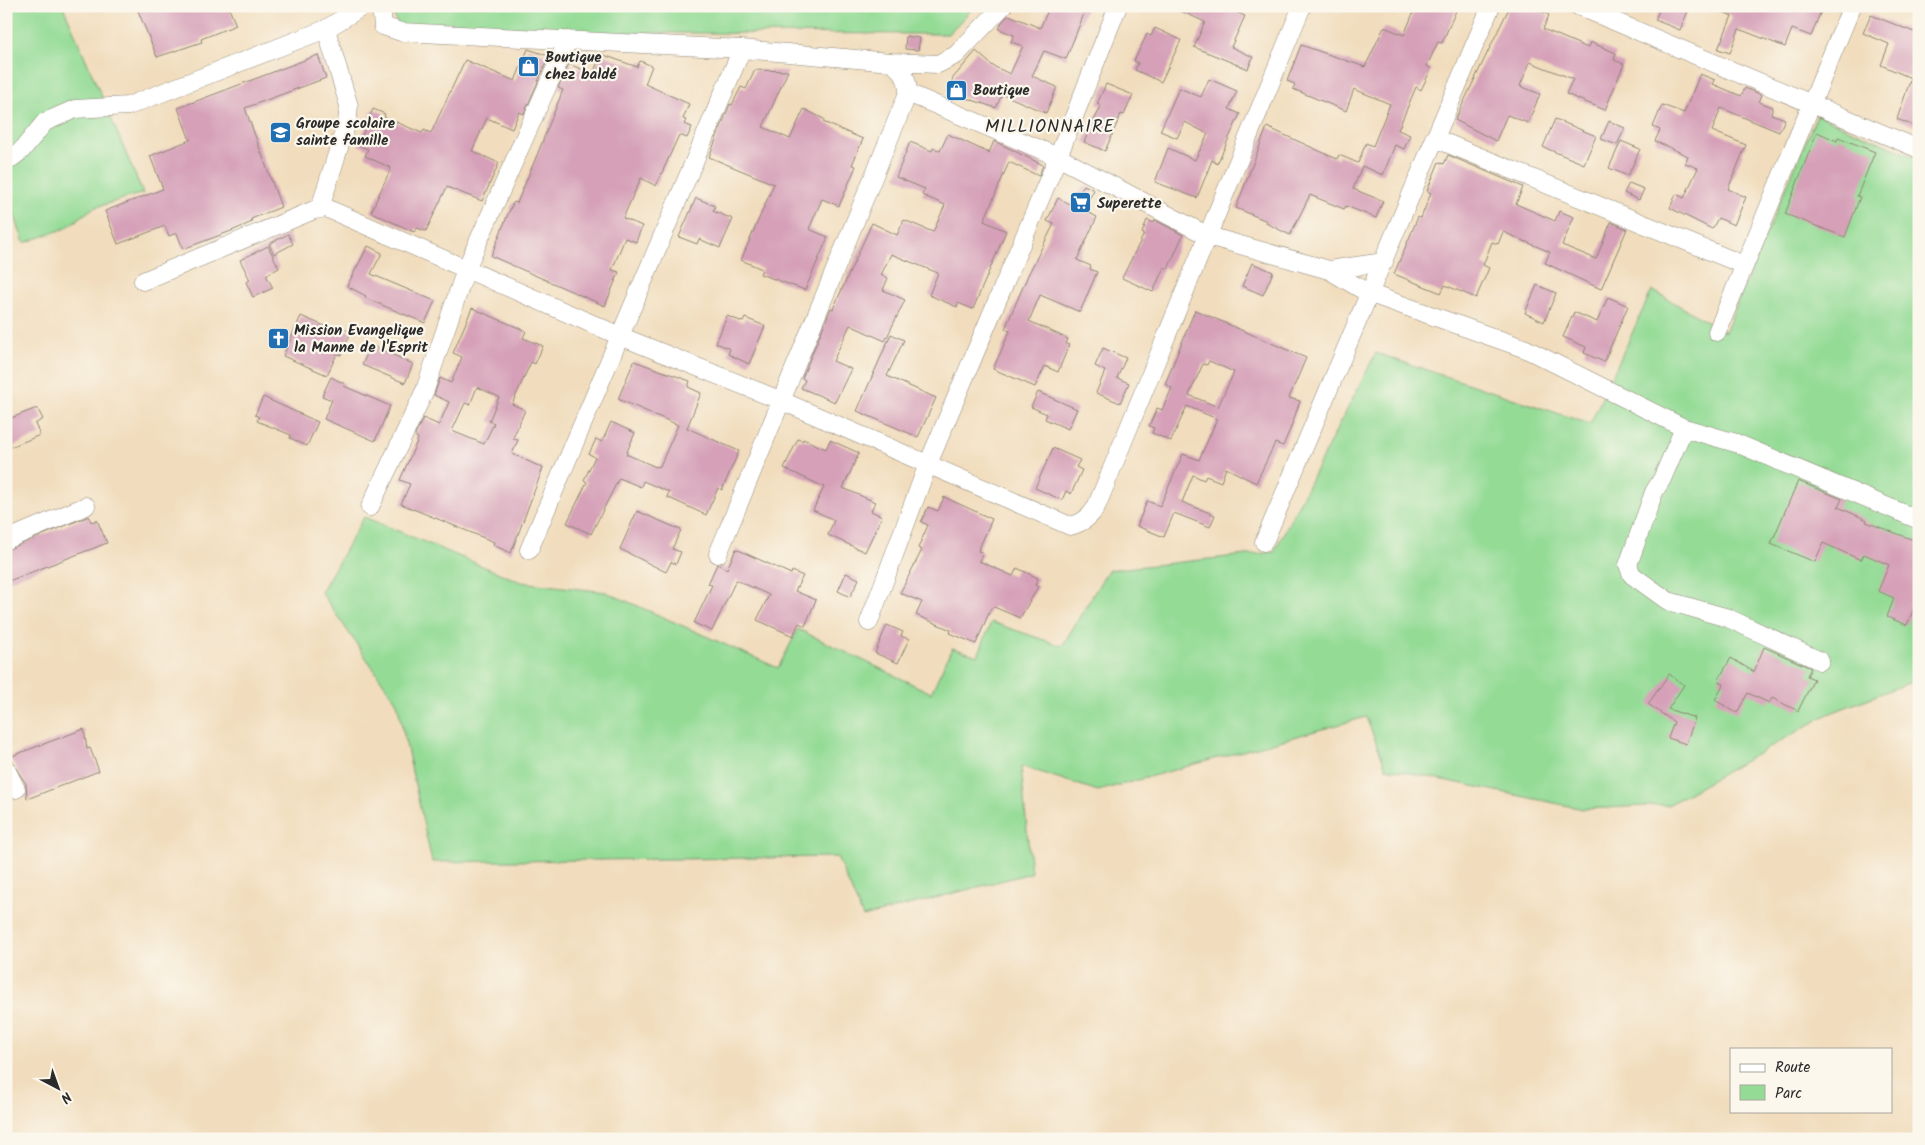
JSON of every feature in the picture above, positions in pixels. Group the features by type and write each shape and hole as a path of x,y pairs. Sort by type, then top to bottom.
{"street":[{"path":"6,162 21,151 45,122 75,109 128,106 326,29 364,6"},
{"path":"381,6 383,26 401,32 742,49 891,62 938,64 956,55 1003,6"},
{"path":"869,622 928,464 1058,157 1118,6"},
{"path":"143,281 320,208 331,210 620,336 782,401 1070,526 1080,524 1088,519 1097,505 1302,6"},
{"path":"1264,542 1491,6"},
{"path":"1578,6 1919,150"},
{"path":"1717,332 1852,6"},
{"path":"320,208 347,122 349,106 326,29"},
{"path":"370,507 425,390 466,269 568,40"},
{"path":"529,550 742,49"},
{"path":"718,554 908,93 908,82 901,70 891,62"},
{"path":"908,93 1058,157 1208,236 1329,270 1368,293 1526,349 1684,428 1736,444 1919,520"},
{"path":"1434,138 1744,265"},
{"path":"1329,270 1384,262"},
{"path":"1684,428 1654,492 1628,565 1632,575 1668,601 1728,618 1820,661"},
{"path":"6,540 86,506"},
{"path":"6,769 16,789"}],"green space":[{"path":"6,6 63,6 143,193 93,208 66,228 24,243 6,190"},
{"path":"390,6 975,6 948,34 401,32"},
{"path":"1817,115 1919,159 1919,679 1828,714 1668,805 1583,809 1386,768 1366,717 1098,791 1021,766 1031,873 863,917 837,857 432,862 397,703 321,592 364,517 521,582 606,592 778,668 798,629 931,693 952,648 978,656 991,622 1062,646 1108,570 1274,552 1376,353 1590,424 1652,290 1725,332"}],"building":[{"path":"136,6 228,6 236,25 201,39 202,42 157,57"},
{"path":"1050,6 1087,6 1066,59 1044,51 1032,76 1057,87 1046,113 1002,94 996,108 948,92 953,78 976,51 993,66 1010,74 1023,46 1011,42 1014,35 999,29 1002,22 1009,15 1040,28"},
{"path":"1170,6 1223,6 1245,16 1231,47 1253,57 1248,69 1194,47 1205,22"},
{"path":"1416,6 1458,6 1442,43 1438,42 1427,66 1431,69 1421,90 1416,87 1398,130 1410,135 1404,149 1395,145 1383,175 1362,166 1353,189 1383,201 1376,218 1346,206 1344,209 1310,195 1290,235 1266,223 1267,221 1236,208 1267,127 1337,159 1339,155 1358,163 1366,143 1373,146 1390,104 1354,89 1346,111 1293,89 1295,84 1287,81 1301,45 1365,67 1384,27 1404,35"},
{"path":"1510,6 1531,6 1549,15 1543,29 1588,48 1590,42 1616,53 1614,60 1624,64 1605,110 1566,94 1573,79 1530,62 1520,86 1540,94 1528,123 1507,115 1496,141 1455,120"},
{"path":"1661,6 1690,6 1680,30 1655,20"},
{"path":"1710,6 1823,6 1811,36 1792,29 1785,47 1739,29 1730,53 1718,49 1732,16"},
{"path":"1871,15 1919,34 1919,124 1916,123 1914,126 1897,119 1911,78 1881,65 1889,44 1863,33"},
{"path":"1155,28 1181,40 1161,82 1135,70 1138,63 1134,61 1147,34 1151,36"},
{"path":"906,36 920,38 918,50 905,49"},
{"path":"528,49 549,56 524,114 519,112 512,129 487,118 472,151 499,163 482,201 447,187 426,231 417,228 414,232 371,212 391,168 365,156 368,149 358,145 373,109 385,114 384,117 422,133 424,130 431,133 465,60 515,81"},
{"path":"601,54 637,67 640,61 652,66 645,84 689,104 683,119 686,120 684,124 692,127 687,138 679,135 656,186 641,178 623,218 642,226 636,242 625,238 612,270 619,272 605,306 491,256 511,207 514,202 517,203 537,155 563,90 558,88 569,64 593,74"},
{"path":"318,55 326,78 245,108 281,207 251,219 252,222 234,230 183,249 177,233 169,236 165,226 118,244 105,211 163,189 150,156 190,140 178,108"},
{"path":"755,70 788,71 763,127 790,139 804,109 824,119 823,122 863,139 852,165 856,166 839,206 822,199 809,229 828,237 805,290 760,274 762,269 741,260 774,184 709,157 730,104 732,105 741,87 746,89"},
{"path":"1700,74 1715,80 1713,84 1741,96 1745,88 1762,95 1759,102 1773,107 1771,114 1785,119 1779,132 1721,108 1712,131 1746,145 1728,189 1746,197 1734,225 1718,218 1712,229 1670,208 1676,194 1684,198 1698,168 1685,163 1688,156 1655,141 1660,130 1653,127 1662,105 1684,113"},
{"path":"1209,79 1237,91 1229,109 1240,114 1217,164 1212,160 1197,198 1155,182 1168,148 1195,160 1208,134 1185,122 1177,138 1160,131 1179,88 1201,97"},
{"path":"1106,84 1133,95 1124,115 1121,114 1105,151 1084,142 1101,106 1097,104"},
{"path":"1555,119 1596,136 1584,164 1543,147"},
{"path":"1609,121 1625,128 1617,145 1601,139"},
{"path":"1817,132 1837,141 1838,137 1875,152 1857,196 1860,197 1845,237 1785,214"},
{"path":"948,134 989,153 994,141 1043,165 1039,176 1009,162 984,221 1006,231 973,309 958,303 957,307 929,295 938,273 891,254 881,275 888,278 883,290 905,300 885,341 850,325 833,361 851,369 835,402 801,388 805,380 802,378 831,308 833,309 872,223 897,235 904,220 933,232 945,205 922,195 925,189 896,177 910,142 932,151 933,148 940,151"},
{"path":"1621,141 1640,149 1628,176 1609,168"},
{"path":"1448,155 1523,187 1516,204 1555,221 1559,211 1574,217 1562,245 1596,259 1611,222 1627,229 1601,289 1545,263 1550,252 1503,232 1498,244 1492,242 1483,265 1489,268 1476,298 1445,285 1441,293 1394,274 1418,217 1421,218 1431,193 1427,191 1439,162 1444,164"},
{"path":"1629,183 1644,189 1639,200 1624,193"},
{"path":"1084,185 1094,190 1083,210 1097,217 1077,260 1091,266 1090,269 1097,272 1080,312 1040,295 1029,321 1068,339 1066,344 1069,345 1058,372 1045,366 1035,387 993,369 1010,331 1005,329 1028,275 1054,224 1047,221 1058,198 1072,205"},
{"path":"696,198 715,206 713,211 733,219 720,248 699,239 697,244 679,237"},
{"path":"1147,220 1154,223 1155,220 1183,235 1168,269 1164,267 1153,292 1122,278 1144,234 1142,233"},
{"path":"288,234 293,244 274,254 269,244"},
{"path":"268,246 279,268 266,275 273,288 253,297 246,282 250,280 240,260"},
{"path":"368,246 382,253 371,274 435,301 425,323 365,298 366,296 347,286"},
{"path":"1252,263 1273,272 1263,295 1242,286"},
{"path":"1537,285 1556,293 1544,322 1525,313"},
{"path":"1608,297 1628,306 1604,362 1584,353 1586,347 1563,337 1574,312 1597,322"},
{"path":"472,308 526,331 523,338 543,346 535,364 531,362 512,404 525,410 513,438 518,440 512,454 543,468 511,553 493,545 494,542 401,504 410,484 400,480 418,439 415,435 423,418 439,425 449,402 434,395 440,378 451,383 462,357 453,353","holes":["477,387 499,397 489,421 494,423 484,444 452,431 465,403 470,405"]},
{"path":"1195,310 1306,358 1289,398 1300,401 1291,427 1283,446 1275,443 1256,483 1226,468 1221,482 1206,476 1204,480 1193,475 1182,502 1215,515 1210,527 1174,513 1164,537 1137,526 1147,501 1160,506 1183,454 1199,460 1217,419 1187,406 1171,441 1152,433 1154,428 1149,426 1157,408 1162,410 1172,388 1165,384","holes":["1209,361 1234,372 1218,407 1189,395 1203,364 1207,365"]},
{"path":"301,316 336,331 338,326 351,332 341,355 337,354 327,375 283,356"},
{"path":"727,316 743,322 745,318 765,326 749,364 728,354 730,349 716,343"},
{"path":"891,334 904,340 887,376 936,398 918,437 857,411"},
{"path":"371,345 413,364 405,383 362,365"},
{"path":"1103,348 1126,358 1117,378 1129,383 1120,403 1096,393 1105,371 1095,366"},
{"path":"634,361 690,381 688,387 701,393 687,428 739,451 722,490 718,488 706,515 667,497 669,492 643,481 641,487 619,478 591,534 567,523 587,482 584,480 595,457 589,454 596,439 602,442 611,422 635,433 626,454 656,467 660,466 678,425 618,399"},
{"path":"331,377 345,384 344,386 390,406 375,441 324,419 332,400 322,396"},
{"path":"1038,392 1077,409 1068,429 1045,419 1047,414 1031,407"},
{"path":"263,397 318,422 307,446 290,438 291,435 257,421 259,417 255,415"},
{"path":"37,408 43,419 35,424 40,435 6,449 6,420"},
{"path":"798,439 802,441 803,439 826,449 830,440 859,453 843,488 875,502 871,511 882,516 865,552 828,535 834,520 813,510 824,487 784,468"},
{"path":"1053,448 1080,460 1076,467 1082,470 1071,494 1066,491 1062,500 1035,488"},
{"path":"1798,481 1842,499 1838,507 1867,520 1866,522 1919,542 1919,605 1916,603 1907,625 1887,617 1894,598 1878,591 1889,565 1864,554 1861,560 1823,543 1815,562 1771,544"},
{"path":"944,497 992,519 978,551 983,553 979,561 1013,576 1017,568 1038,578 1035,585 1038,587 1020,618 994,607 991,608 976,644 950,633 951,630 916,615 922,602 900,593 922,550 918,548 928,525 921,522 928,507 938,511"},
{"path":"637,511 681,530 672,549 681,552 676,564 671,562 666,572 620,549"},
{"path":"89,516 91,522 97,520 107,543 6,582 6,550"},
{"path":"736,549 791,574 792,571 803,576 795,591 816,600 805,626 799,623 793,636 757,620 769,595 736,580 712,631 694,623 712,585 708,584 717,564 727,569"},
{"path":"846,573 859,579 850,597 838,591"},
{"path":"887,625 903,632 901,636 909,639 898,663 875,653"},
{"path":"1764,647 1811,668 1807,676 1814,679 1798,711 1772,698 1769,703 1748,693 1737,713 1715,700 1724,684 1719,682 1720,677 1731,658 1754,672"},
{"path":"1669,674 1684,685 1668,709 1695,718 1686,744 1668,738 1674,722 1648,704"},
{"path":"84,729 87,749 90,748 99,771 27,799 26,784 9,757"}],"place":[{"name":"Boutique chez baldé","path":"529,66"},
{"name":"Boutique","path":"957,90"},
{"name":"Groupe scolaire sainte famille","path":"280,132"},
{"name":"Superette","path":"1081,203"},
{"name":"Mission Evangelique la Manne de l'Esprit","path":"278,339"}],"district":[{"name":"MILLIONNAIRE","path":"1050,126"}]}
